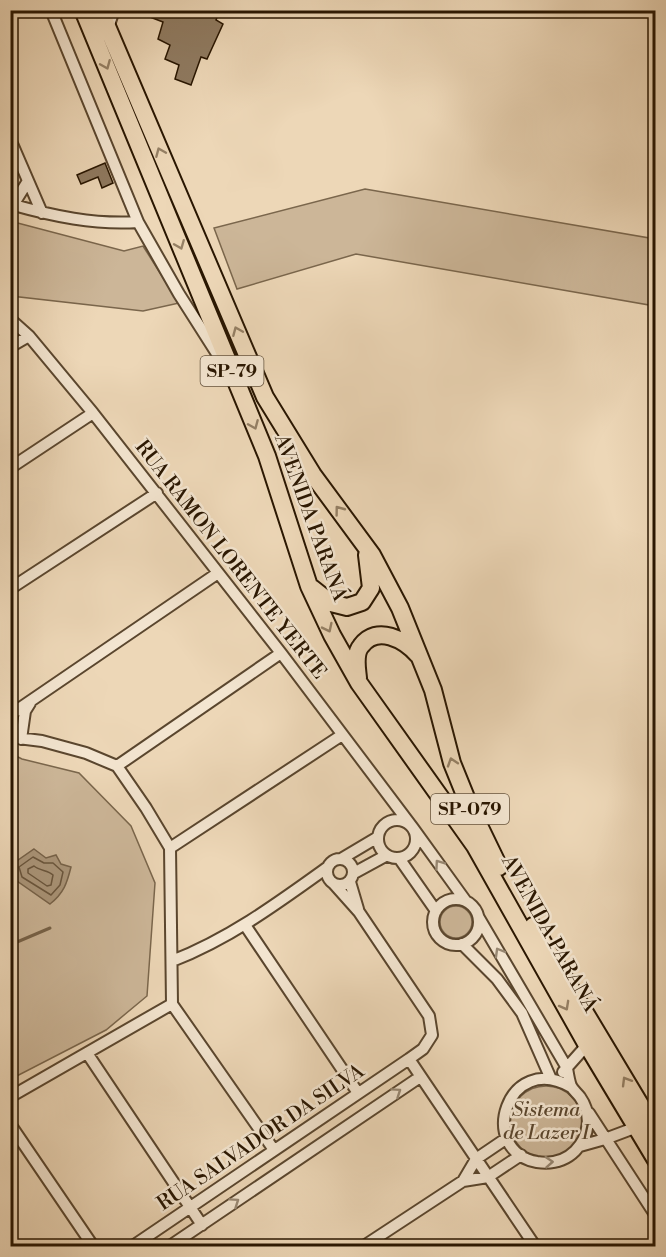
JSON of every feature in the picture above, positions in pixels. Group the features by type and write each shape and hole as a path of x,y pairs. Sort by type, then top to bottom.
{"main road":[{"name":"AVENIDA PARANÁ","path":"83,10 267,456 309,586 332,635 359,683 388,727 475,846 587,1045 656,1160"},
{"name":"AVENIDA PARANÁ","path":"100,10 265,397 313,475 365,545 400,608 433,690 452,763 483,837 656,1131"},
{"path":"309,586 330,603 347,607 362,602 370,588 365,545"},
{"path":"359,683 356,659 360,646 371,638 384,635 398,638 410,647 422,661"}],"street":[{"path":"51,10 138,222 178,294 239,387"},
{"path":"108,28 114,10"},
{"path":"10,139 42,213"},
{"path":"28,181 12,205 90,222 113,224 138,222"},
{"name":"RUA RAMON LORENTE YERTE","path":"10,319 29,336 157,493 281,653 465,900"},
{"path":"10,347 29,336"},
{"path":"10,468 93,413"},
{"path":"10,589 157,493"},
{"path":"10,715 218,573"},
{"path":"117,766 281,653"},
{"path":"32,700 25,711 16,738 42,741 86,753 117,766 170,848 172,1004 274,1150"},
{"path":"23,722 31,736 42,741"},
{"path":"170,848 342,735"},
{"path":"172,961 198,951 245,925 328,867 333,861 378,837 384,825 396,820 406,822 416,834 415,848 411,853 399,858 387,855 380,847 378,837"},
{"path":"300,887 331,882 342,885 387,855"},
{"path":"399,858 436,911"},
{"path":"340,859 351,865 359,912"},
{"path":"328,867 331,882 359,912"},
{"path":"479,918 477,932 468,942 462,944 454,945 441,939 434,926 436,911 440,905 451,899 465,900 472,904 567,1068 571,1087 656,1216"},
{"name":"RUA SALVADOR DA SILVA","path":"133,1246 423,1049 432,1035 429,1016 359,912"},
{"path":"245,925 358,1093"},
{"path":"462,944 497,979 522,1013 553,1079"},
{"path":"10,1097 172,1004"},
{"path":"553,1079 567,1068 587,1045"},
{"path":"87,1053 202,1224"},
{"path":"409,1059 535,1246"},
{"path":"171,1246 420,1077"},
{"path":"571,1087 553,1079 536,1079 523,1085 512,1095 505,1109 504,1124 507,1138 521,1155 533,1161 546,1163 559,1161 571,1155 580,1146 586,1134 588,1122 586,1109"},
{"path":"10,1124 93,1246"},
{"path":"580,1146 637,1127"},
{"path":"463,1181 476,1159 507,1138"},
{"path":"364,1246 463,1181 488,1177 521,1155"}],"green space":[{"path":"365,189 655,239 655,306 356,254 237,289 214,228"},
{"path":"10,221 124,251 143,246 179,303 143,311 11,296"},
{"path":"10,753 22,759 79,773 131,826 155,883 147,996 106,1030 11,1079"},
{"path":"456,906 467,911 472,922 467,933 456,938 445,933 440,922 445,911"},
{"name":"Sistema de Lazer I","path":"546,1086 566,1092 576,1102 582,1122 576,1142 566,1152 546,1158 526,1152 516,1142 510,1122 516,1102 526,1092"}],"water":[{"path":"34,849 46,858 56,855 61,864 71,867 59,896 50,904 17,881 11,865"}],"building":[{"path":"153,10 220,10 216,20 223,24 207,59 201,57 191,85 175,79 179,65 165,59 170,45 158,39 163,22 150,17"},
{"path":"105,163 113,183 102,188 98,177 81,184 77,175"}],"waterway":[{"path":"10,945 50,928"}]}
